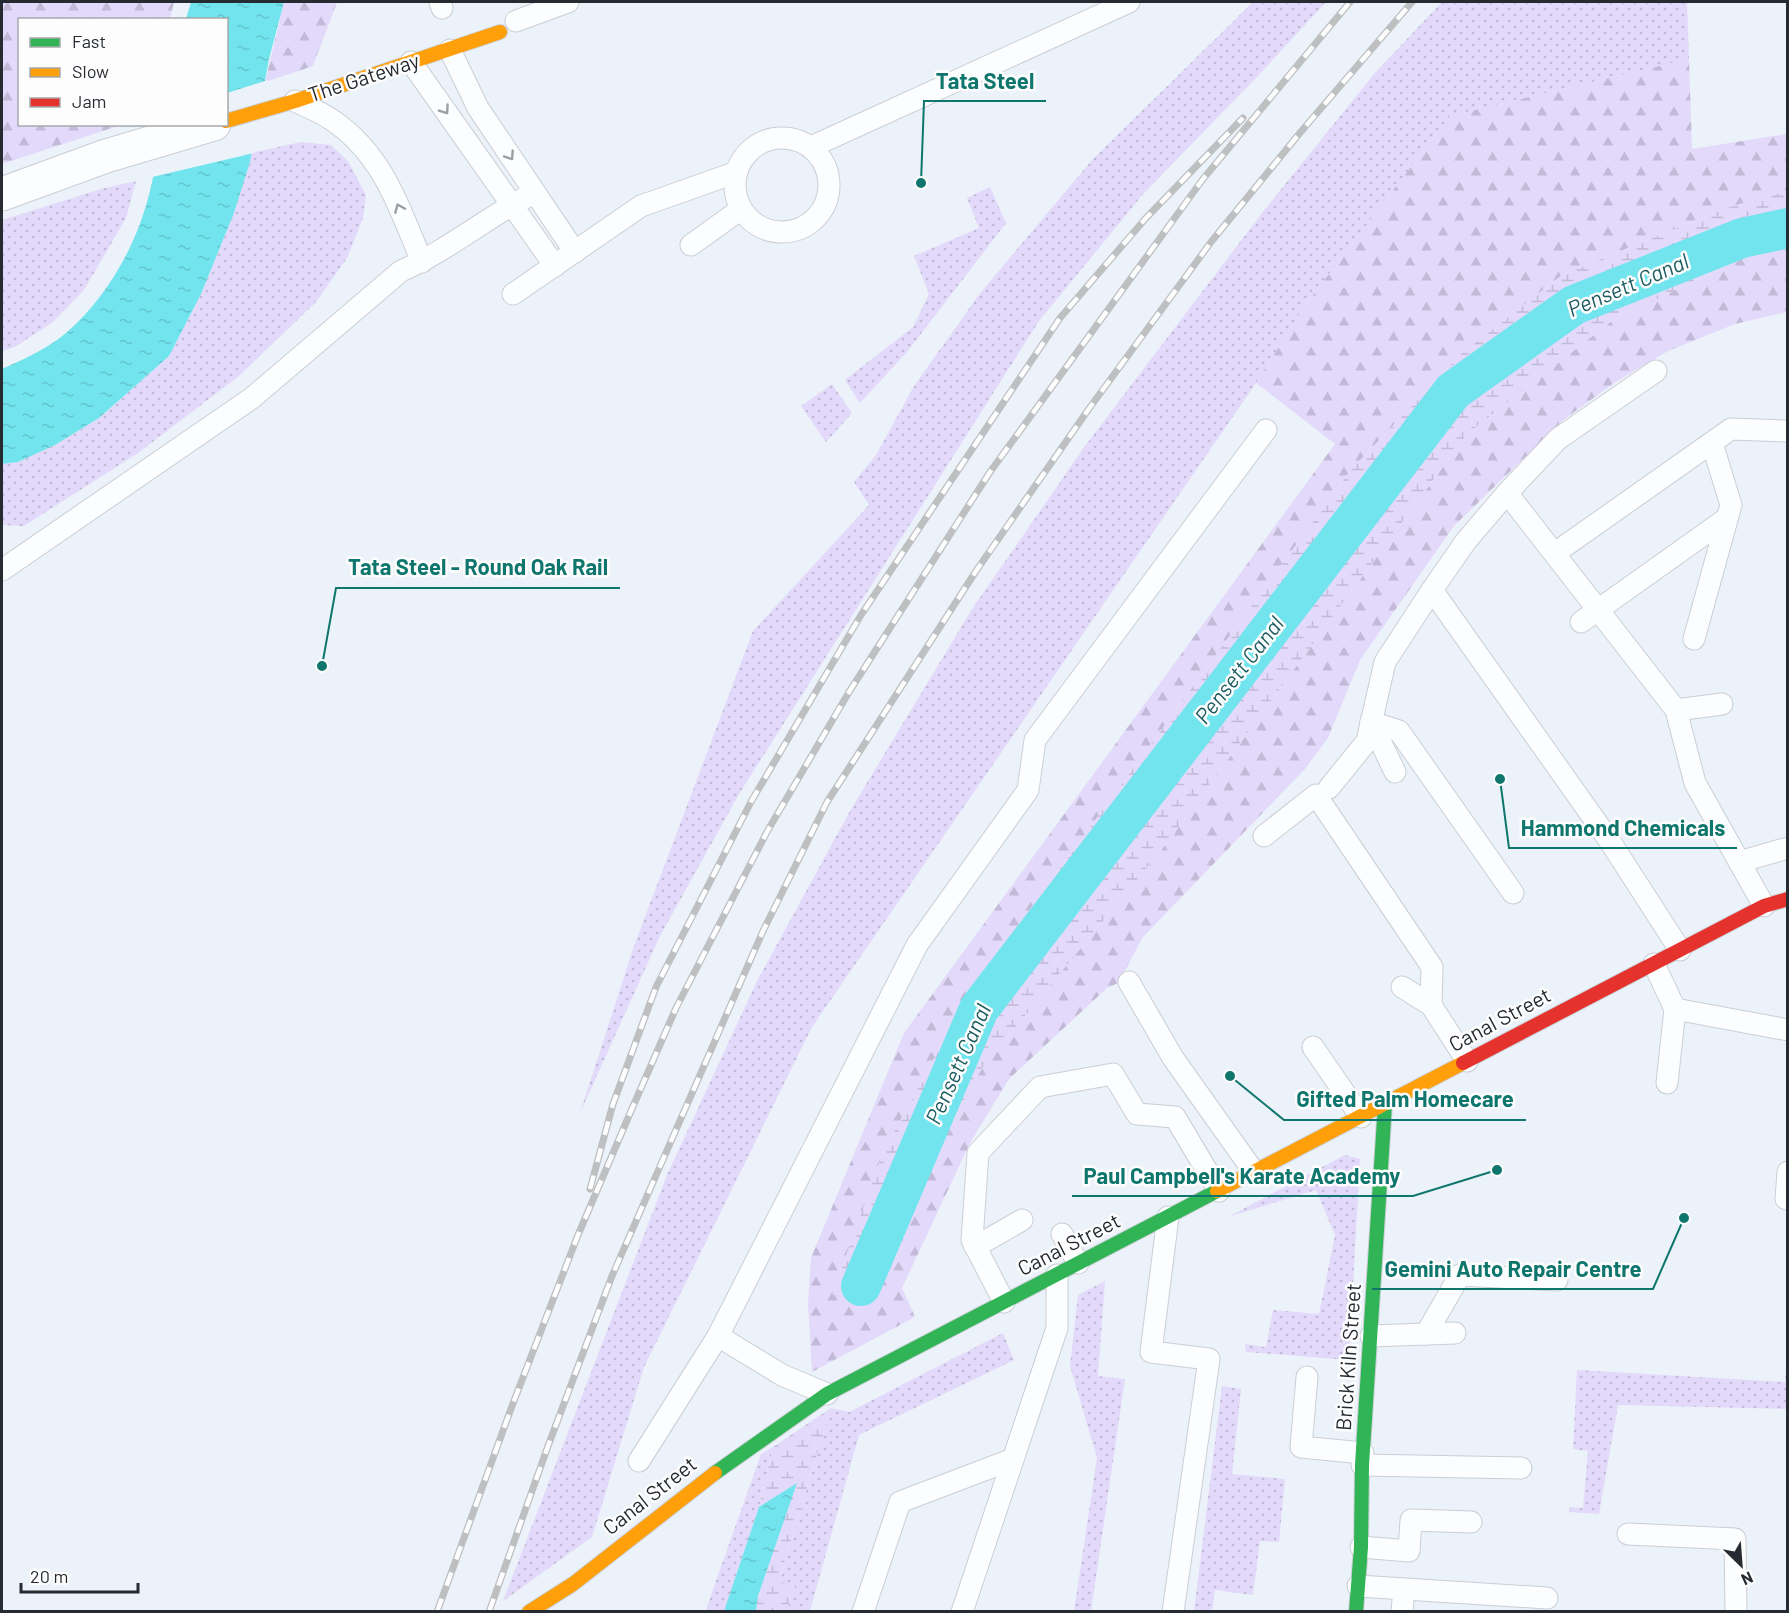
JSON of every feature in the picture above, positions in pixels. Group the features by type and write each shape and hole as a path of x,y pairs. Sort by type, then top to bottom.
{"street":[{"name":"The Gateway","path":"228,120 450,50 511,18"},
{"path":"2,194 106,156 207,126"},
{"name":"Canal Street","path":"529,1611 573,1584 699,1484 827,1395 1764,906 1788,898"},
{"name":"Brick Kiln Street","path":"1356,1611 1385,1104"}],"lane":[{"path":"511,18 568,2"},
{"path":"811,147 1129,2"},
{"path":"450,50 478,108 575,252"},
{"path":"411,62 555,266"},
{"path":"295,101 332,120 364,147 388,180 422,262"},
{"path":"780,137 797,140 811,147 822,159 828,173 830,188 819,215 807,225 794,231 779,232 764,229 752,221 741,209 735,194 736,172 750,149 765,141 780,137"},
{"path":"513,294 641,206 736,172"},
{"path":"2,570 252,398 401,271 422,262 534,193"},
{"path":"691,245 741,209"},
{"path":"1329,788 1366,741 1385,662 1466,541 1558,439 1656,371"},
{"path":"1555,553 1731,429 1788,431"},
{"path":"639,1461 718,1336 917,945 1028,790 1035,740 1266,430"},
{"path":"1694,639 1731,505 1712,443"},
{"path":"1507,493 1676,710 1695,783 1764,906"},
{"path":"1581,622 1727,519"},
{"path":"1432,590 1509,706 1610,840 1680,950"},
{"path":"1676,710 1722,704"},
{"path":"1371,722 1395,772"},
{"path":"1371,722 1399,732 1513,893"},
{"path":"1264,836 1316,795 1432,967 1431,1005"},
{"path":"1739,862 1788,848"},
{"path":"1654,964 1676,1009 1667,1083"},
{"path":"1129,982 1173,1058 1254,1172"},
{"path":"1402,987 1431,1005 1467,1061"},
{"path":"1676,1009 1788,1030"},
{"path":"1313,1047 1361,1117"},
{"path":"1004,1302 972,1240 978,1153 1040,1087 1113,1074 1137,1114 1175,1117 1219,1191"},
{"path":"1786,1199 1788,1172"},
{"path":"1168,1217 1151,1352 1209,1359 1173,1611"},
{"path":"975,1247 1022,1220"},
{"path":"1062,1234 1078,1263"},
{"path":"962,1611 1057,1328 1057,1275"},
{"path":"1426,1334 1460,1275 1557,1280"},
{"path":"1371,1336 1455,1333"},
{"path":"718,1336 782,1375 827,1395"},
{"path":"1307,1377 1301,1447 1363,1459 1521,1468"},
{"path":"863,1611 900,1502 1013,1459"},
{"path":"1361,1547 1409,1551 1411,1520 1471,1522"},
{"path":"1628,1534 1735,1539 1736,1611"},
{"path":"1358,1586 1547,1598"},
{"path":"1402,1611 1404,1589"}],"green space":[{"path":"2,2 174,2 170,18 18,18 18,126 118,126 2,164"},
{"path":"284,2 337,2 313,66 265,82"},
{"path":"1253,2 1326,2 1144,193 1039,321 739,794 660,936 580,1113 634,946 753,631 869,505 854,482 876,455 914,386 981,292 1093,159"},
{"path":"1442,2 1687,2 1689,59 1450,116 1306,304 1256,383 812,1027 644,1367 592,1537 503,1601 667,1175 758,979 850,811 972,609 1085,446 1262,213 1374,74"},
{"path":"1689,59 1692,149 1787,134 1787,191 1726,208 1562,275 1461,354 1350,471 972,989 884,1150 832,1295 862,1286 982,1068 1159,853 1467,434 1613,320 1787,239 1787,312 1735,324 1668,351 1614,383 1562,421 1454,526 1360,660 1328,738 1305,769 1143,937 1118,983 1107,988 1009,1079 970,1143 902,1288 915,1317 812,1372 808,1303 811,1258 904,1033 1335,444 1256,383 1306,304 1450,116"},
{"path":"301,142 331,145 348,161 366,195 363,218 347,258 316,302 239,376 138,453 24,526 2,525 2,464 18,462 55,445 99,418 169,356 201,294 234,213 251,153"},
{"path":"136,181 126,218 84,290 53,322 15,347 2,351 2,220 101,189"},
{"path":"990,187 1006,223 907,352 860,403 845,380 913,327 929,294 914,256 979,228 967,198"},
{"path":"1787,191 1787,239 1613,320 1467,434 1159,853 982,1068 861,1286 832,1295 884,1150 972,989 1350,471 1461,354 1562,275 1726,208"},
{"path":"832,384 852,413 826,442 801,406"},
{"path":"1345,1155 1360,1159 1349,1360 1246,1352 1245,1344 1266,1347 1273,1310 1319,1314 1335,1235 1316,1190 1228,1217"},
{"path":"1105,1281 1098,1376 1125,1379 1091,1611 1074,1611 1097,1458 1070,1366 1078,1295"},
{"path":"1003,1333 1014,1360 859,1435 810,1611 787,1611 795,1587 779,1582 831,1408 849,1412"},
{"path":"1787,1354 1787,1409 1618,1405 1599,1514 1569,1512 1570,1507 1583,1508 1588,1451 1573,1449 1577,1370 1785,1382"},
{"path":"1222,1386 1241,1389 1232,1474 1285,1479 1279,1542 1260,1541 1253,1595 1215,1590 1212,1611 1194,1611"},
{"path":"831,1408 779,1581 795,1587 787,1611 756,1612 758,1596 796,1484 759,1507 773,1447"},
{"path":"773,1447 759,1507 724,1611 705,1612 761,1454"}],"water":[{"path":"191,2 284,2 269,59 250,162 234,213 201,294 169,356 99,418 55,445 18,462 2,464 2,369 59,339 91,308 112,279 130,247 143,215 163,126 228,126 228,18 186,18"},
{"path":"797,1483 758,1596 756,1611 724,1611 759,1507"}],"pier":[{"path":"268,80 254,153 148,178 160,126 228,126 228,93"}],"waterway":[{"name":"Pensett Canal","path":"861,1286 979,1009 1453,391 1574,305 1742,238 1788,228"}],"railway":[{"path":"437,1612 512,1406 578,1235 676,1008 768,830 849,692 990,472 1203,179 1350,2"},
{"path":"489,1612 612,1276 763,931 827,802 976,571 1088,410 1211,242 1299,134 1412,2"},
{"path":"590,1189 613,1104 656,987 752,800 861,615 1060,318 1146,218 1243,118"}],"traffic: fast":[{"path":"1356,1612 1361,1547 1362,1465 1385,1104"},
{"path":"715,1473 827,1394 1217,1191"}],"traffic: slow":[{"path":"228,120 295,101 500,32"},
{"path":"1217,1191 1463,1063"},
{"path":"529,1612 573,1584 715,1473"}],"traffic: jam":[{"path":"1463,1063 1764,906 1788,899"}],"place":[{"name":"Tata Steel","path":"921,183"},
{"name":"Tata Steel - Round Oak Rail","path":"322,666"},
{"name":"Hammond Chemicals","path":"1500,779"},
{"name":"Gifted Palm Homecare","path":"1230,1076"},
{"name":"Paul Campbell's Karate Academy","path":"1497,1170"},
{"name":"Gemini Auto Repair Centre","path":"1684,1218"}]}
